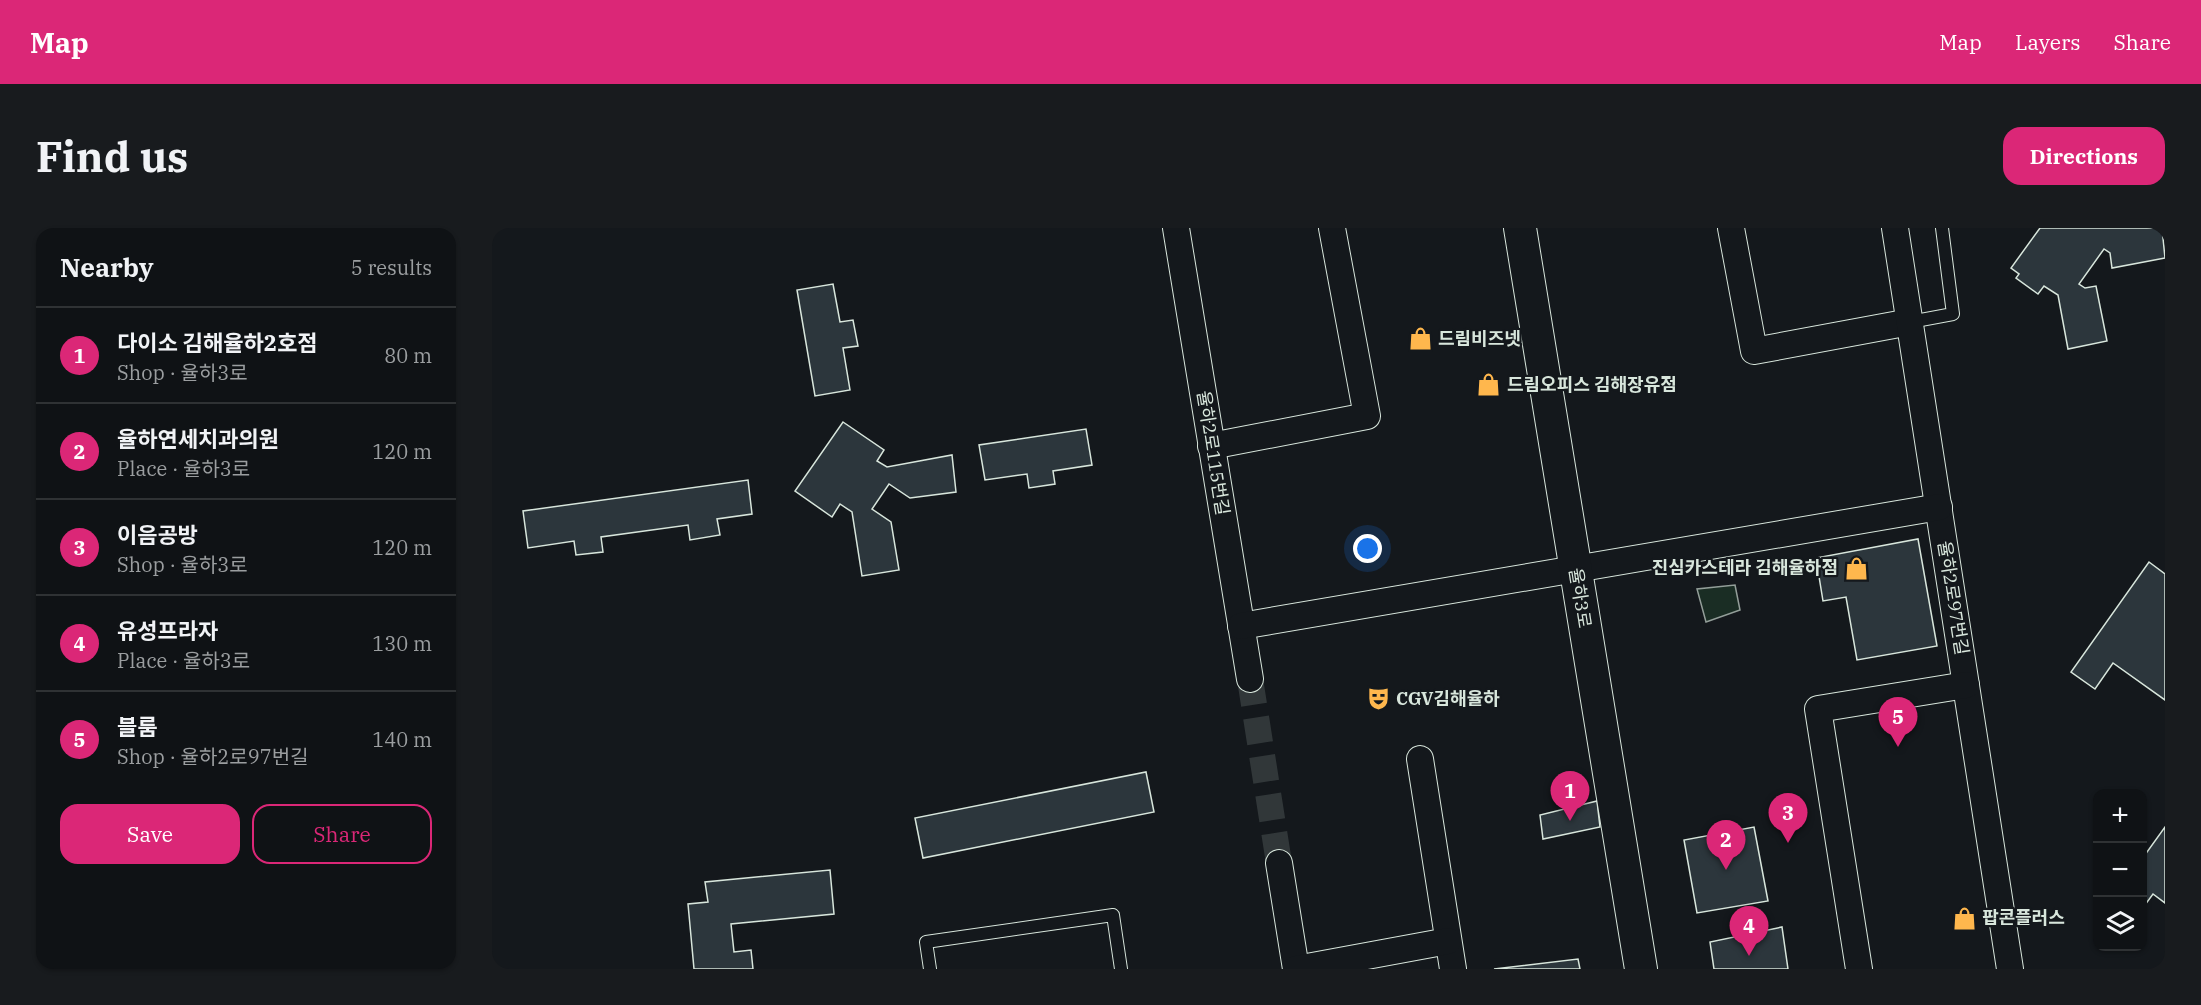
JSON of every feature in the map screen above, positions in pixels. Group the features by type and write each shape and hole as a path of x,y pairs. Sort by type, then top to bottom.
{"street":[{"name":"율하2로115번길","path":"1176,228 1250,679"},
{"path":"1211,446 1367,416 1332,228"},
{"name":"율하3로","path":"1520,228 1641,969"},
{"path":"1731,228 1754,351 1910,322"},
{"name":"율하2로97번길","path":"1895,228 2010,969"},
{"path":"1241,626 1939,507"},
{"path":"1859,969 1818,709 1966,685"},
{"path":"1420,759 1453,969"},
{"path":"1279,863 1296,969 1448,941"}],"lane":[{"path":"1910,322 1953,314 1942,228"},
{"path":"930,969 926,942 1113,915 1121,969"}],"green space":[{"path":"1735,585 1740,610 1706,622 1697,589"}],"building":[{"path":"2040,228 2162,228 2165,258 2112,268 2110,253 2104,249 2079,284 2085,288 2096,286 2107,341 2068,349 2058,295 2044,286 2038,294 2016,278 2019,274 2011,268"},
{"path":"833,284 840,322 853,320 858,346 843,348 850,390 815,396 797,290"},
{"path":"843,422 884,450 877,461 887,467 952,455 956,492 910,498 889,484 872,509 891,522 899,570 862,576 852,512 840,504 832,517 795,491"},
{"path":"1086,429 1092,465 1053,471 1055,484 1029,488 1027,474 985,480 979,445"},
{"path":"748,480 752,514 717,519 720,535 690,540 688,525 601,537 603,552 576,555 574,541 528,548 523,511"},
{"path":"1918,539 1937,646 1857,660 1846,597 1823,601 1816,558"},
{"path":"2149,562 2165,574 2165,700 2113,663 2095,689 2071,672"},
{"path":"1146,772 1154,812 923,858 915,818"},
{"path":"1597,801 1600,827 1543,839 1540,815"},
{"path":"1754,827 1768,901 1697,913 1684,840"},
{"path":"2165,827 2165,903 2153,894 2147,902 2147,852"},
{"path":"830,870 834,914 731,924 734,952 751,950 753,969 694,969 688,904 708,902 705,882"},
{"path":"1782,927 1788,969 1714,969 1710,942"},
{"path":"1578,959 1580,969 1494,969"}],"tunnel":[{"path":"1250,679 1279,863"}],"place":[{"name":"드림비즈넷","path":"1420,339"},
{"name":"드림오피스 김해장유점","path":"1489,385"},
{"name":"진심카스테라 김해율하점","path":"1856,568"},
{"name":"CGV김해율하","path":"1378,699"},
{"name":"블룸","path":"1898,747"},
{"name":"다이소 김해율하2호점","path":"1570,821"},
{"name":"이음공방","path":"1788,843"},
{"name":"율하연세치과의원","path":"1726,870"},
{"name":"팝콘플러스","path":"1964,918"},
{"name":"유성프라자","path":"1749,956"}]}
